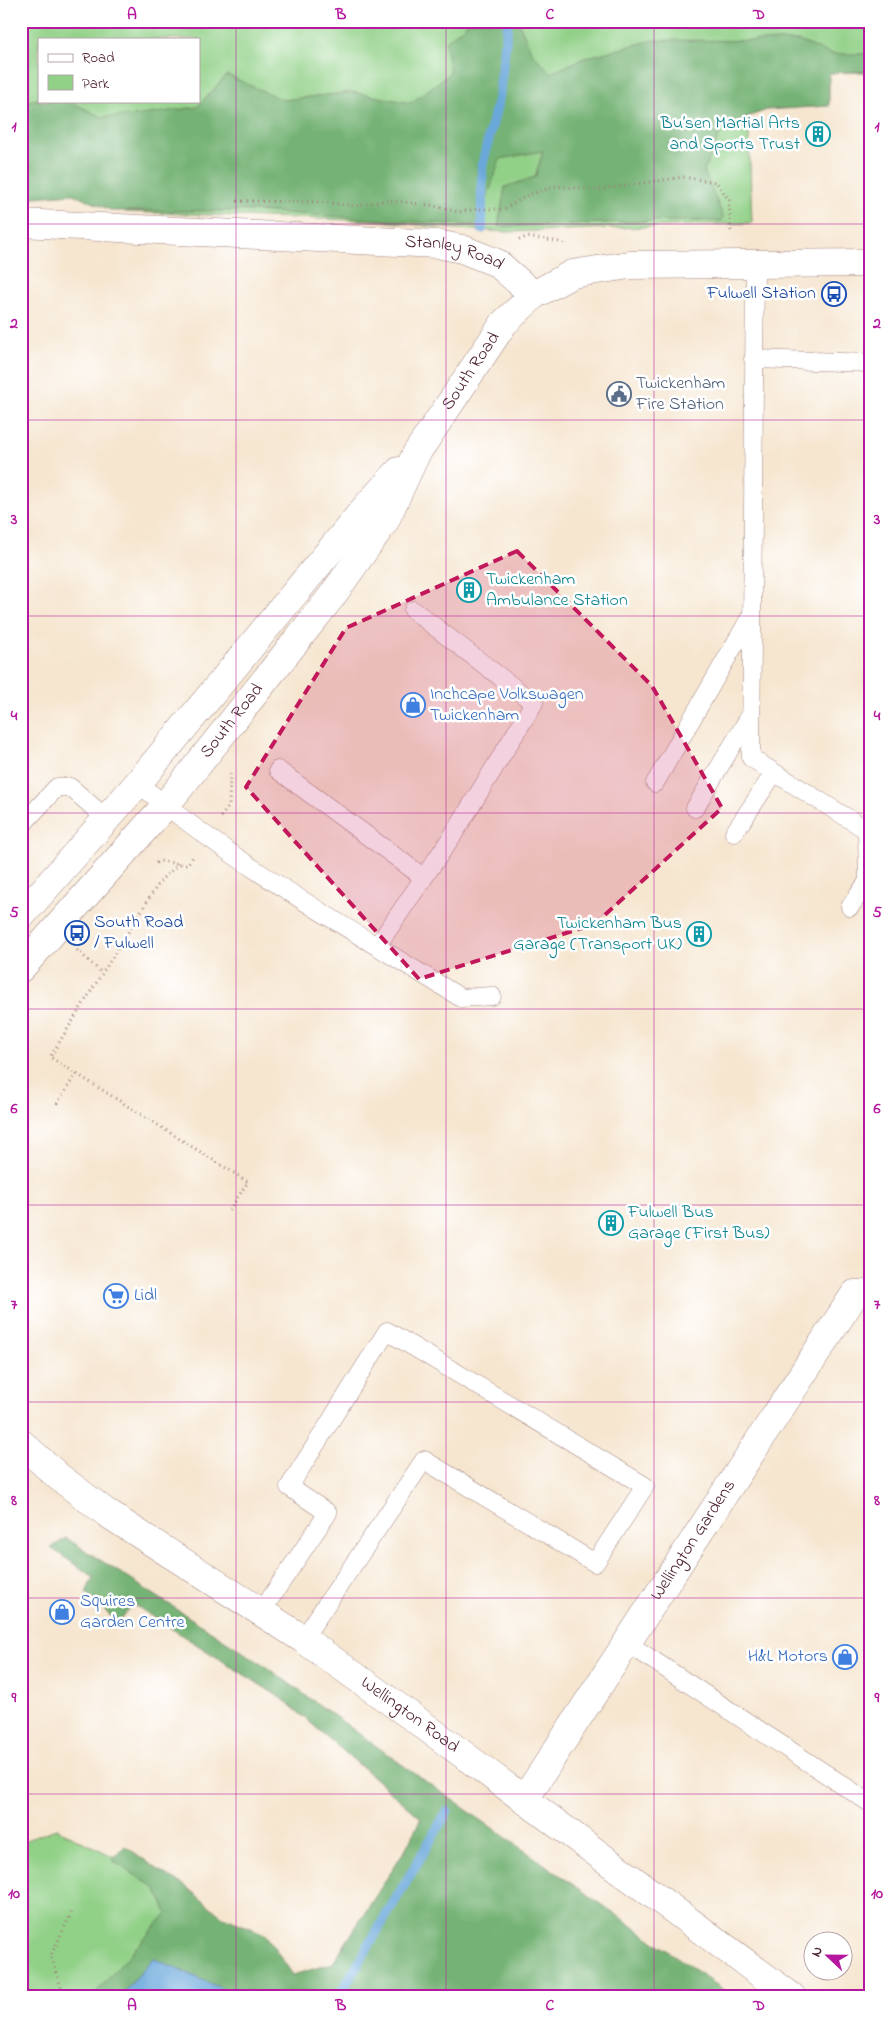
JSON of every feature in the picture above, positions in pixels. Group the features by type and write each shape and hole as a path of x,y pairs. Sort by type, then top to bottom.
{"main road":[{"name":"Stanley Road","path":"21,224 437,244 462,249 497,263 534,295"},
{"path":"534,295 572,274 630,264 870,264"},
{"name":"South Road","path":"21,968 165,806 332,596 385,521 416,454 504,323 534,295"},
{"name":"South Road","path":"21,916 138,783 366,507 416,454"},
{"name":"Wellington Gardens","path":"524,1800 855,1294 870,1293"},
{"name":"Wellington Road","path":"21,1443 59,1477 108,1514 304,1640 415,1719 792,1997"}],"lane":[{"path":"755,263 751,758 868,831 868,881 850,908"},
{"path":"753,359 870,363"},
{"path":"377,946 453,835 534,703 413,610"},
{"path":"655,783 752,615"},
{"path":"694,808 751,714"},
{"path":"278,770 423,877"},
{"path":"734,833 774,773"},
{"path":"138,783 165,806 256,870 461,998 492,996"},
{"path":"21,826 57,787 70,787 107,819"},
{"path":"261,1612 328,1513 289,1487 387,1331 645,1486 595,1563 424,1460 304,1640"},
{"path":"628,1643 870,1803"}],"path":[{"path":"230,201 318,202 356,206 386,200 430,205 459,212 477,209 504,209 528,195 556,186 598,190 683,176 716,182 729,200 731,224"},
{"path":"179,864 157,886 50,1057 248,1182 228,1212"},
{"path":"78,950 102,973"},
{"path":"57,1104 76,1074"},
{"path":"64,1997 51,1955 73,1910"}],"highlighted area":[{"path":"517,551 652,686 722,808 595,924 419,979 246,787 346,628"}],"green space":[{"path":"21,21 870,21 870,72 747,74 752,223 507,232 381,221 125,212 125,184 21,185"},
{"path":"510,21 520,25 532,53 551,73 584,58 653,40 799,41 831,54 870,54 870,71 829,73 829,106 767,110 724,125 704,171 723,216 722,221 654,221 498,227 505,187 535,177 543,151 500,159 478,226 254,211 113,211 73,194 21,198 21,102 38,99 38,102 71,102 102,117 142,115 197,107 227,75 283,100 352,92 411,103 450,73 445,42 469,22"},
{"path":"66,1538 265,1666 411,1771 734,1997 92,1997 167,1913 156,1889 112,1860 125,1846 185,1886 223,1917 265,1934 293,1975 333,1963 406,1848 421,1818 284,1700 133,1604 118,1623 86,1593 93,1577 51,1548"},
{"path":"56,1829 165,1881 302,1997 21,1997 21,1851 26,1840"},
{"path":"21,1987 31,1991 37,1997 21,1997"}],"water":[{"path":"153,1958 241,1997 120,1997"}],"waterway":[{"path":"482,229 482,166 499,96 508,21"},
{"path":"337,1997 447,1812"}],"place":[{"name":"Bu’sen Martial Arts and Sports Trust","path":"818,134"},
{"name":"Fulwell Station","path":"834,294"},
{"name":"Twickenham Fire Station","path":"619,394"},
{"name":"Twickenham Ambulance Station","path":"469,590"},
{"name":"Inchcape Volkswagen Twickenham","path":"413,705"},
{"name":"South Road / Fulwell","path":"77,933"},
{"name":"Twickenham Bus Garage (Transport UK)","path":"699,934"},
{"name":"Fulwell Bus Garage (First Bus)","path":"611,1223"},
{"name":"Lidl","path":"116,1296"},
{"name":"Squires Garden Centre","path":"62,1612"},
{"name":"H&L Motors","path":"845,1657"}]}
